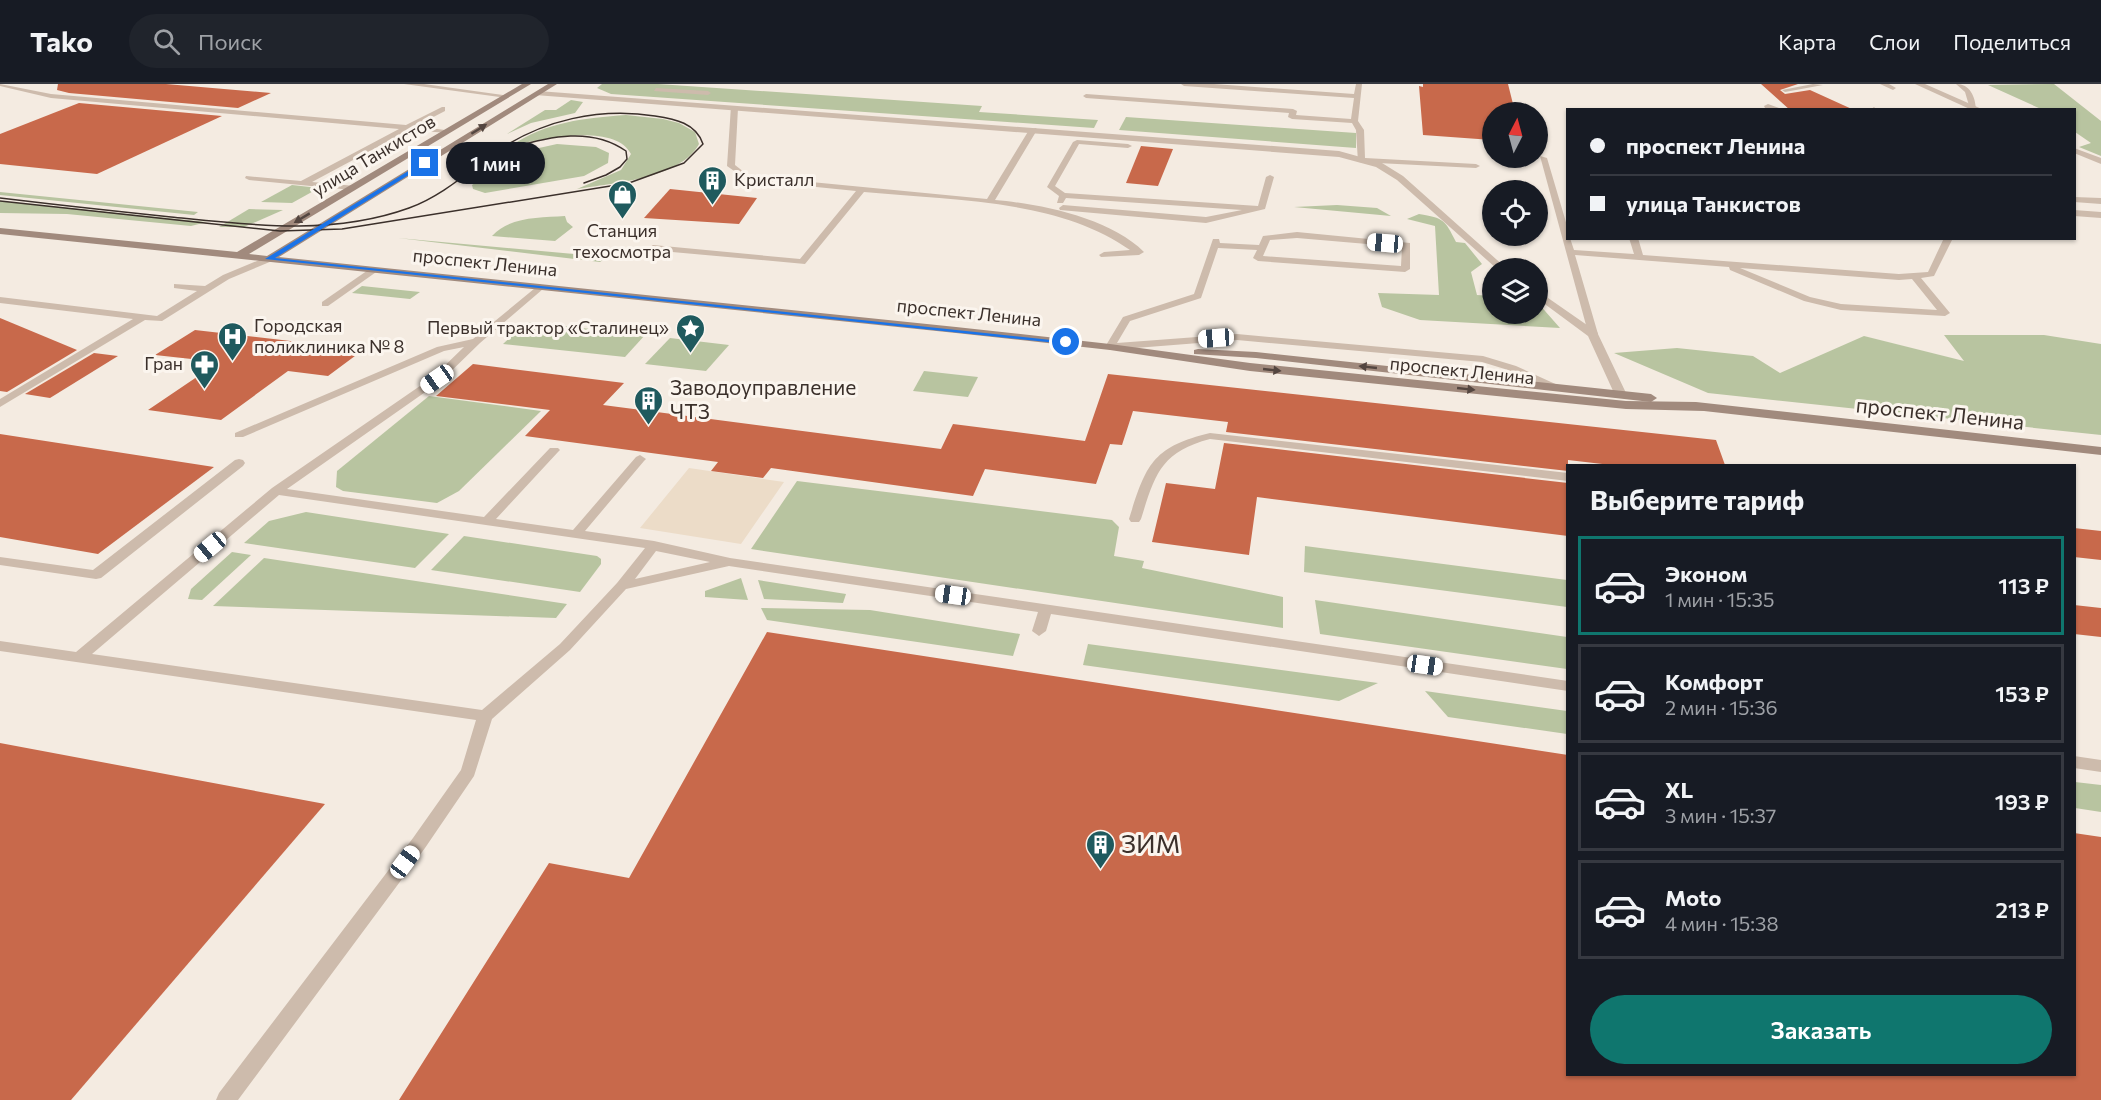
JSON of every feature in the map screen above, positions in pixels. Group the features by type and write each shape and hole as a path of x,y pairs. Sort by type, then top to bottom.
{"street":[{"name":"улица Танкистов","path":"238,256 527,84"},
{"name":"улица Танкистов","path":"269,259 553,84"},
{"path":"1919,84 1976,108"},
{"path":"511,94 538,93 1339,154 1379,165 1400,178 1490,258"},
{"path":"2076,151 2101,161"},
{"name":"проспект Ленина","path":"0,231 1110,347 1250,367 1508,394 1597,403 1703,407"},
{"path":"1548,301 1593,334 1620,393 1611,401 1597,403"},
{"name":"проспект Ленина","path":"1110,347 1256,355 1528,379 1557,387 1620,393 1703,407 2101,451"},
{"path":"1250,367 1238,360 1256,355"}],"lane":[{"path":"0,84 51,96 448,131"},
{"path":"407,84 511,94"},
{"path":"640,101 664,84"},
{"path":"1175,102 1183,84 1359,96"},
{"path":"1359,84 1354,121 1360,130 1361,160 1476,166"},
{"path":"1785,90 1820,85 1817,84"},
{"path":"1883,84 1893,88"},
{"path":"1959,84 1968,91 1976,108"},
{"path":"656,90 708,93"},
{"path":"1086,96 1293,111 1292,117 1354,121"},
{"path":"1767,106 1772,108"},
{"path":"734,108 731,166 747,178 1206,220 1261,209"},
{"path":"303,183 442,109"},
{"path":"990,201 1034,130"},
{"path":"1128,146 1077,142 1051,187 1063,195 1261,209"},
{"path":"1546,168 1566,238"},
{"path":"1261,209 1270,177"},
{"path":"249,178 352,188"},
{"path":"654,248 802,262 861,190"},
{"path":"1056,208 1063,195"},
{"path":"2077,197 2101,201"},
{"path":"1013,204 1054,212 1092,224 1125,241 1139,252 1104,255"},
{"path":"2076,213 2101,215"},
{"path":"1297,235 1407,245 1405,269 1258,258 1262,248 1266,238 1297,235"},
{"path":"1567,240 1593,334"},
{"path":"1634,240 1639,257"},
{"path":"1570,252 1915,276 1931,274 1948,240"},
{"path":"1110,347 1126,319 1198,296 1216,243 1262,248"},
{"path":"226,277 238,256"},
{"path":"0,300 159,319 226,277 269,259"},
{"path":"1720,263 1818,302 1841,307 1945,313 1915,276"},
{"path":"325,304 374,270"},
{"path":"177,286 207,289"},
{"path":"78,658 276,491 437,379 476,341 540,287"},
{"path":"0,404 143,317"},
{"path":"1110,347 1237,337 1483,359 1528,379 1530,389 1508,394"},
{"path":"239,435 441,349 476,341"},
{"path":"1135,519 1146,482 1161,455 1185,441 1210,436 1566,477"},
{"path":"486,522 554,450"},
{"path":"576,534 640,459"},
{"path":"0,561 96,575 238,463"},
{"path":"276,491 654,545 730,562 1566,686"},
{"path":"226,1100 418,843 468,772 485,717 565,647 622,586 654,545"},
{"path":"622,586 730,562"},
{"path":"1039,631 1046,609"},
{"path":"0,646 485,717"},
{"path":"2076,762 2101,766"}],"green space":[{"path":"602,84 658,84 982,106 979,112 1098,120 1094,128 611,94 597,88"},
{"path":"2054,84 2101,121 2101,156 2079,147 2091,143 2076,133 2076,108 2039,108 1988,85"},
{"path":"571,100 583,102 575,113 531,123 507,134 545,110 556,110"},
{"path":"626,115 679,123 695,132 699,144 690,156 662,172 577,189 621,170 631,154 622,144 609,138 593,136 557,137 511,146 552,126"},
{"path":"1126,117 1356,133 1356,148 1119,130"},
{"path":"557,144 596,147 609,153 608,163 584,176 485,193 473,189 472,185 521,152"},
{"path":"292,185 319,188 292,203 261,202"},
{"path":"0,192 198,212 194,215 0,195"},
{"path":"0,201 207,222 191,226 67,214 0,213"},
{"path":"1337,205 1377,208 1391,216 1294,207"},
{"path":"249,209 283,210 244,227 219,227"},
{"path":"1419,214 1443,221 1456,242 1465,243 1482,264 1471,272 1477,295 1482,295 1482,324 1420,320 1382,307 1378,293 1439,295 1435,226 1407,219"},
{"path":"565,216 567,222 573,227 555,241 492,236 500,229 517,221"},
{"path":"398,238 607,257 600,262"},
{"path":"362,286 420,292 410,299 352,293"},
{"path":"1548,314 1560,328 1490,324 1548,324"},
{"path":"527,322 645,335 625,357 503,344"},
{"path":"1944,335 2044,335 2101,344 2101,435 1708,393 1614,353 1677,348 1753,356 1780,373 1864,336 1964,361"},
{"path":"670,338 729,345 706,371 645,364"},
{"path":"924,371 978,377 968,397 913,391"},
{"path":"429,396 541,411 459,491 437,503 343,491 336,487 337,471"},
{"path":"797,481 1112,520 1119,527 1114,556 1144,561 1142,568 1283,597 1283,628 751,549"},
{"path":"306,512 449,534 415,568 244,543 269,521"},
{"path":"464,536 597,556 601,559 601,564 580,592 431,570"},
{"path":"1305,546 1566,580 1566,607 1304,572"},
{"path":"232,552 251,555 202,600 188,599 191,589"},
{"path":"264,558 567,604 556,618 213,606"},
{"path":"741,578 748,600 705,597 705,591"},
{"path":"758,580 846,594 843,603 764,599"},
{"path":"1315,600 1566,637 1566,669 1320,634"},
{"path":"761,608 870,610 1020,634 1013,656 767,620"},
{"path":"1088,644 1378,683 1339,701 1083,665"},
{"path":"1425,691 1566,711 1566,734 1448,717"},
{"path":"2076,782 2101,785 2101,812 2076,808"}],"shaded area":[{"path":"689,468 784,482 741,544 640,528"}],"building":[{"path":"58,84 166,84 271,93 238,108 69,93 57,90"},
{"path":"1423,84 1508,84 1512,102 1482,102 1482,139 1423,135 1419,86 1423,87"},
{"path":"1761,84 1798,84 1780,90 1785,94 1810,90 1850,108 1788,108"},
{"path":"79,103 222,116 97,174 0,164 0,134"},
{"path":"1141,146 1173,149 1158,186 1126,183"},
{"name":"Кристалл","path":"670,189 757,198 739,224 644,218"},
{"path":"0,318 77,350 7,392 0,391"},
{"path":"195,330 363,350 328,376 288,371 221,420 148,410 219,362 155,355"},
{"path":"94,353 118,356 50,398 25,394"},
{"path":"473,364 624,383 603,405 941,449 953,424 1085,441 1108,374 1716,440 1725,464 1602,464 1568,460 1566,471 1226,432 1228,422 1133,411 1122,445 1110,444 1096,484 985,469 973,496 771,468 763,478 711,471 718,462 525,436 550,410 436,396"},
{"path":"0,434 214,467 98,554 0,537"},
{"path":"1224,443 1566,483 1566,536 1257,497 1249,555 1152,542 1166,483 1215,489"},
{"path":"2076,528 2101,531 2101,560 2076,557"},
{"path":"2076,605 2101,608 2101,637 2076,634"},
{"name":"ЗИМ","path":"767,632 1566,755 1566,1076 2076,1076 2076,833 2101,837 2101,1100 399,1100 549,863 629,878"},
{"path":"0,743 325,804 71,1100 0,1100"}],"tram line":[{"path":"0,198 231,223 321,225 380,217 421,203 444,190 514,141 552,124 572,119 613,113 663,117 690,127 700,137 703,144 684,163 629,183 342,229 280,231 0,201"},
{"path":"512,148 556,137 585,136 613,143 626,151 627,159 620,167 584,183"}],"place":[{"name":"Кристалл","path":"713,206"},
{"name":"Станция техосмотра","path":"622,220"},
{"name":"Первый трактор «Сталинец»","path":"690,354"},
{"name":"Городская поликлиника № 8","path":"233,362"},
{"name":"Гран","path":"204,390"},
{"name":"Заводоуправление ЧТЗ","path":"649,426"},
{"name":"ЗИМ","path":"1100,870"}],"route":[{"path":"425,163 269,259 1066,342"}]}
